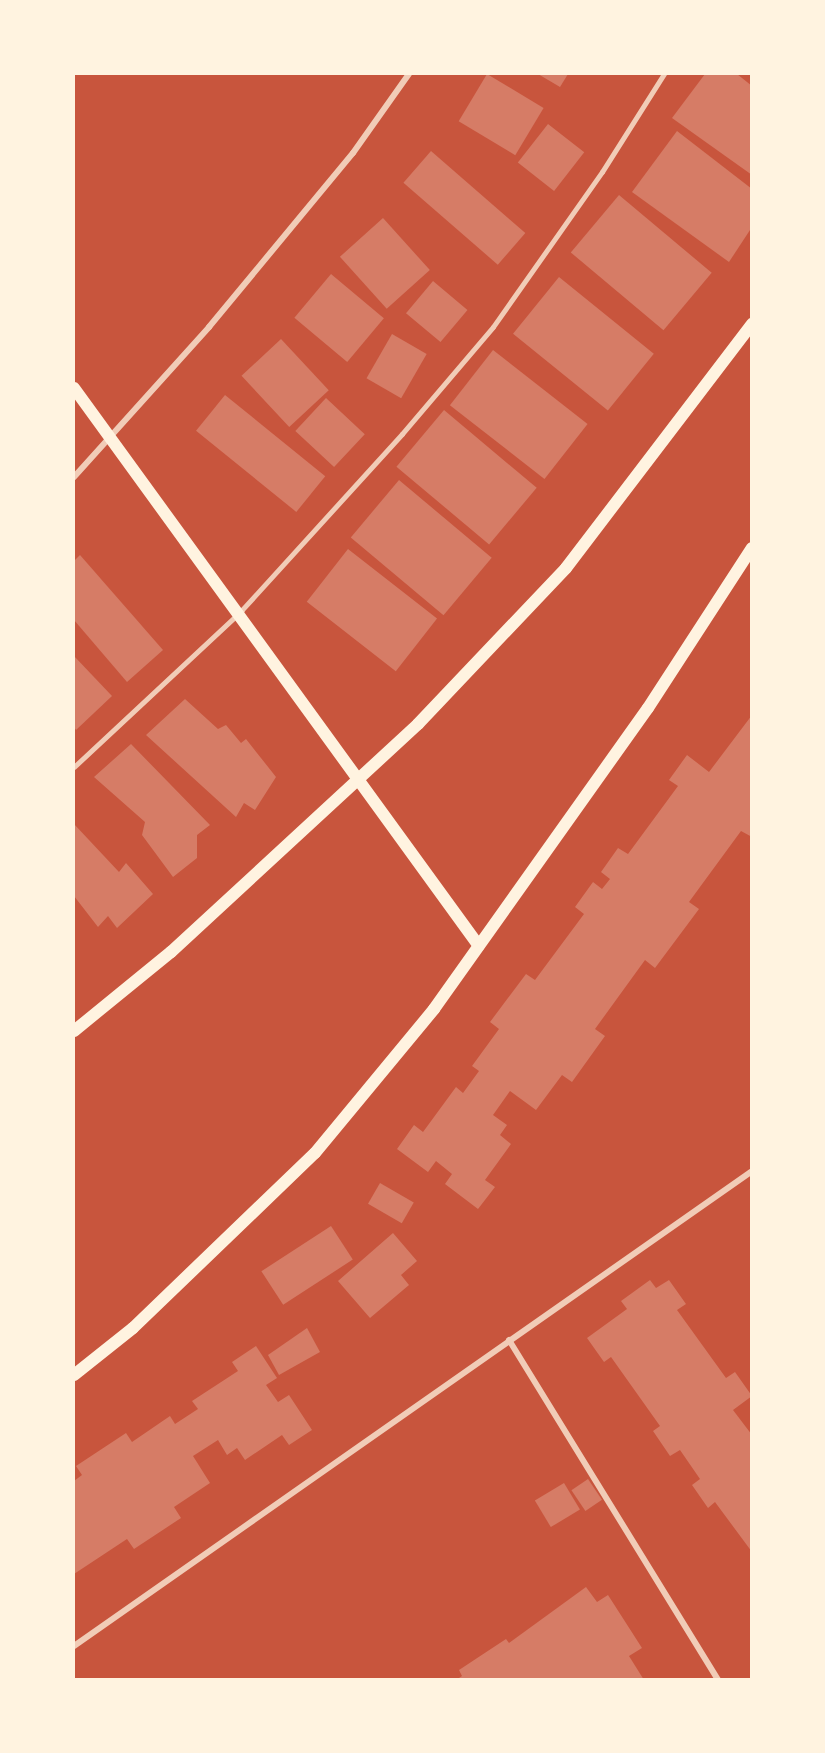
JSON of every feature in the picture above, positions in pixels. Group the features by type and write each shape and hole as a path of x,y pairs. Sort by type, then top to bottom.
{"main road":[{"path":"74,1031 171,952 359,778 566,568 752,324"},
{"path":"74,388 241,611 479,946"},
{"path":"74,1375 133,1328 315,1153 479,946 648,708 752,548"}],"street":[{"path":"74,477 354,153 409,74"},
{"path":"74,1646 752,1171"},
{"path":"509,1340 718,1680"}],"lane":[{"path":"74,767 241,611 493,327 602,172 664,74"}],"building":[{"path":"487,74 544,108 515,155 459,121"},
{"path":"538,74 568,74 560,87"},
{"path":"705,74 737,74 752,86 752,175 672,118"},
{"path":"548,124 584,152 554,191 518,163"},
{"path":"677,131 752,189 752,227 729,262 632,192"},
{"path":"431,151 525,233 498,265 403,183"},
{"path":"619,195 712,273 663,330 571,252"},
{"path":"383,218 430,270 387,309 340,257"},
{"path":"331,274 384,318 347,362 294,318"},
{"path":"559,277 654,354 608,411 513,334"},
{"path":"433,281 467,310 440,342 406,313"},
{"path":"392,334 427,354 401,398 366,378"},
{"path":"281,339 329,390 289,427 242,376"},
{"path":"493,350 588,424 544,479 450,405"},
{"path":"225,395 325,476 296,512 196,431"},
{"path":"326,398 365,434 334,467 295,431"},
{"path":"444,410 537,488 489,544 396,467"},
{"path":"399,480 492,558 443,615 351,537"},
{"path":"348,549 437,619 396,671 307,602"},
{"path":"80,555 163,650 127,682 74,620 74,561"},
{"path":"74,656 112,696 76,730 74,727"},
{"path":"185,699 218,729 226,725 241,743 246,739 276,777 255,810 244,803 236,817 146,735"},
{"path":"752,715 752,837 741,831 689,902 699,909 655,968 645,960 595,1029 605,1036 572,1082 562,1075 536,1110 510,1091 493,1115 507,1125 500,1135 511,1144 485,1180 495,1187 478,1209 445,1184 452,1174 436,1161 428,1172 397,1149 414,1125 423,1132 456,1087 463,1093 479,1071 472,1066 499,1029 490,1022 526,974 535,980 584,914 575,907 593,882 602,889 610,879 601,872 618,848 628,854 678,786 669,780 687,755 709,772"},
{"path":"131,744 210,825 197,835 197,858 173,877 142,835 145,822 94,777"},
{"path":"74,824 119,872 126,863 153,894 117,928 108,916 98,927 74,896"},
{"path":"380,1183 414,1202 402,1223 368,1204"},
{"path":"331,1226 353,1260 283,1305 261,1271"},
{"path":"393,1233 417,1261 401,1275 409,1285 370,1318 338,1281"},
{"path":"650,1280 656,1288 669,1280 686,1304 677,1310 726,1378 735,1372 752,1396 733,1410 752,1435 752,1552 715,1502 708,1508 692,1485 700,1479 680,1450 670,1456 653,1431 660,1426 611,1357 604,1362 587,1338 627,1309 621,1301"},
{"path":"307,1328 320,1352 279,1375 268,1355"},
{"path":"256,1346 277,1378 266,1385 278,1402 289,1395 312,1430 289,1445 282,1435 245,1460 237,1448 227,1455 218,1440 193,1456 210,1483 174,1507 181,1518 134,1549 127,1539 74,1574 74,1481 82,1475 76,1466 126,1433 132,1442 170,1416 175,1424 198,1409 192,1401 238,1371 232,1362"},
{"path":"588,1479 602,1500 585,1511 571,1490"},
{"path":"564,1483 580,1510 551,1527 535,1501"},
{"path":"586,1587 597,1602 608,1595 642,1648 629,1656 644,1680 456,1680 462,1676 459,1670 506,1639 509,1643"}]}
